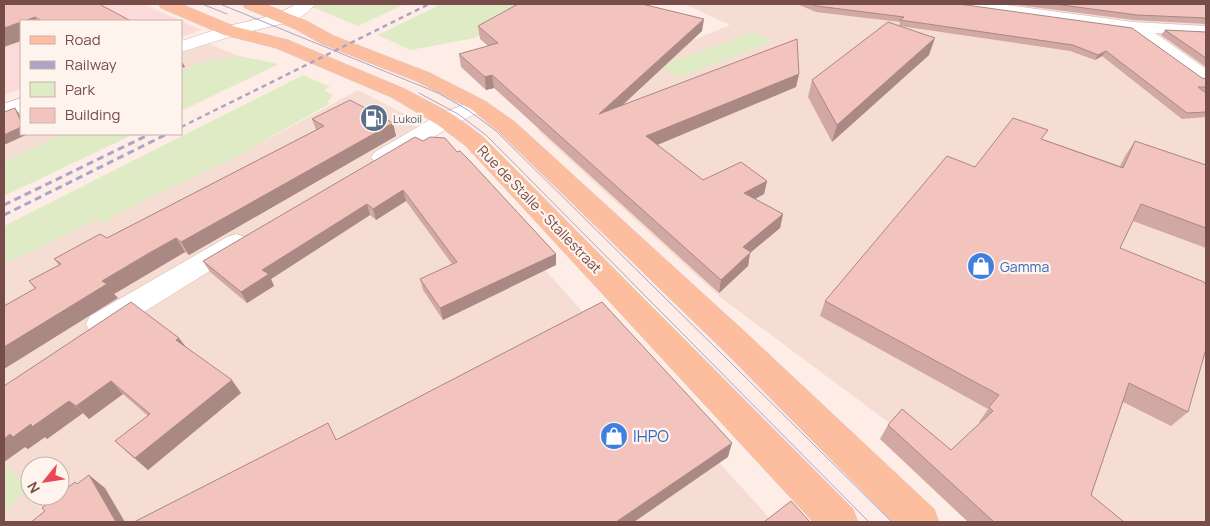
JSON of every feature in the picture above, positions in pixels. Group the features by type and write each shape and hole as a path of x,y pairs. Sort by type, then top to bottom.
{"main road":[{"name":"Rue de Stalle - Stallestraat","path":"167,4 230,31 282,44 398,94 446,120 474,141 839,522"},
{"path":"264,15 423,77 478,105 507,127 538,154 920,522"}],"street":[{"path":"182,47 230,31 264,15 295,13 307,4"},
{"path":"963,4 1134,27 1206,31"},
{"path":"1101,4 1206,78"},
{"path":"4,110 20,104"},
{"path":"366,166 446,120 478,105"},
{"path":"80,338 160,287 254,232"}],"shaded area":[{"path":"4,4 143,4 179,20 20,20 20,89 4,95"},
{"path":"684,4 1206,4 1206,522 1021,522 720,297 537,130 594,109 570,90 730,25"},
{"path":"182,21 202,30 182,37"},
{"path":"209,44 239,56 199,63 182,71 182,53"},
{"path":"358,90 404,114 773,522 4,522 4,265 98,219 103,223 132,206 236,157"},
{"path":"20,110 20,135 61,135 4,162 4,116"}],"green space":[{"path":"318,4 405,4 358,26 312,7"},
{"path":"441,4 530,4 475,38 410,50 378,35"},
{"path":"754,32 772,42 678,78 660,66"},
{"path":"239,56 279,64 182,111 182,71 199,63"},
{"path":"303,75 330,87 324,90 333,95 328,101 329,104 236,157 132,206 102,223 98,219 4,265 4,226"},
{"path":"61,135 132,135 4,196 4,162"},
{"path":"4,464 20,479 20,497 4,510"}],"building":[{"path":"4,4 99,4 129,20 40,20 35,17 20,20 20,22 4,28"},
{"path":"518,4 642,4 704,19 599,114 797,39 799,74 646,136 703,180 741,162 767,181 744,193 783,214 743,247 751,252 721,280 492,75 485,77 459,54 498,43 478,26"},
{"path":"811,4 959,4 1132,28 1206,79 1206,87 1198,87 1206,93 1206,112 1187,113 1106,51 1098,55 1073,45 900,20 904,17"},
{"path":"1054,4 1206,4 1206,18 1137,15"},
{"path":"888,22 935,38 837,125 812,80"},
{"path":"1165,30 1206,32 1206,58"},
{"path":"350,100 393,123 181,242 176,238 149,253 102,281 107,284 4,347 4,306 36,288 29,281 61,264 54,259 100,234 107,238 324,126 312,119"},
{"path":"15,108 20,120 20,127 4,135 4,112"},
{"path":"1013,118 1048,130 1041,139 1123,168 1135,141 1206,165 1206,228 1141,204 1120,248 1204,282 1206,285 1206,349 1188,412 1129,383 1091,495 1124,522 994,522 888,425 902,409 951,450 993,411 989,407 999,395 825,301 947,156 975,167"},
{"path":"415,137 423,141 430,137 445,138 457,152 460,151 470,161 556,254 440,308 420,279 457,262 403,190 373,209 367,204 262,270 269,274 241,292 203,261"},
{"path":"131,302 179,338 176,340 232,380 135,458 115,441 150,414 111,381 76,406 69,401 32,427 31,424 13,437 10,434 4,439 4,386"},
{"path":"602,302 732,443 616,522 134,522 328,423 336,440"},
{"path":"89,475 116,522 31,522 45,511 42,508 44,506 70,506 70,486 75,482 77,484"},
{"path":"791,501 810,522 764,522"}],"tram line":[{"path":"202,4 227,14"},
{"path":"220,4 438,93 468,110 496,131 892,522"},
{"path":"419,93 458,114 486,135 869,522"}],"railway":[{"path":"182,127 429,4"},
{"path":"4,205 148,135"},
{"path":"4,215 165,135"}],"place":[{"name":"Lukoil","path":"374,118"},
{"name":"Gamma","path":"981,266"},
{"name":"IHPO","path":"614,436"}]}
